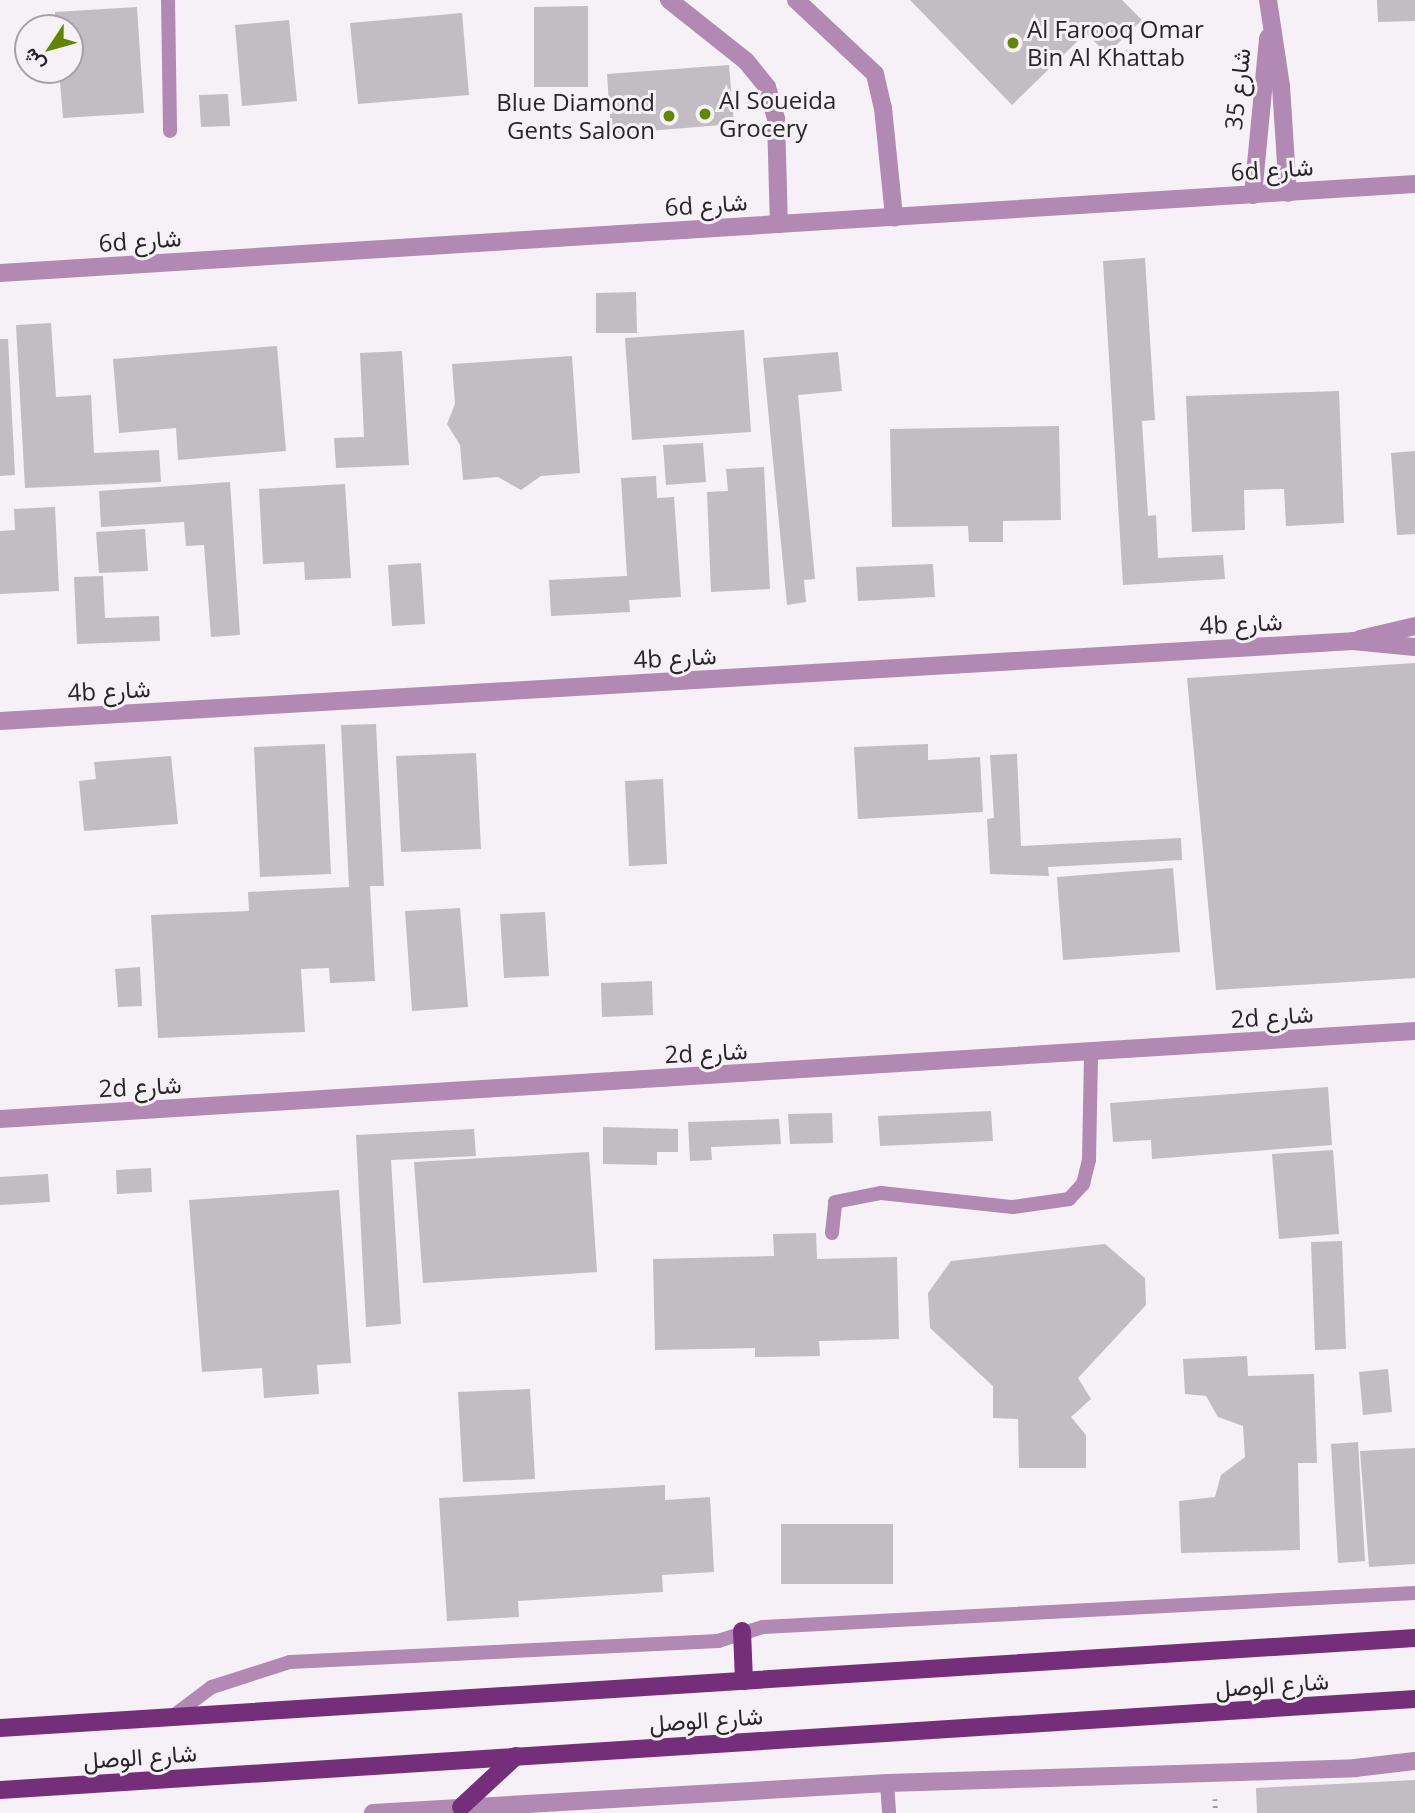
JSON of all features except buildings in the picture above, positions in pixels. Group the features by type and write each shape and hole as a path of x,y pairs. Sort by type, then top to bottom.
{"main road":[{"path":"742,1631 744,1681"},
{"name":"شارع الوصل","path":"0,1728 1415,1638"},
{"name":"شارع الوصل","path":"0,1790 1415,1699"},
{"path":"461,1807 516,1756"}],"street":[{"path":"669,0 746,61 767,87 776,119 779,224"},
{"path":"796,0 874,74 883,108 894,217"},
{"name":"شارع 35","path":"1268,0 1269,31 1281,86 1288,192"},
{"name":"شارع 35","path":"1253,195 1260,83 1269,31"},
{"name":"6d شارع","path":"0,273 1415,184"},
{"name":"4b شارع","path":"1353,641 1415,626"},
{"name":"4b شارع","path":"0,721 1353,641 1415,647"},
{"name":"2d شارع","path":"0,1119 1415,1031"},
{"path":"373,1813 887,1783 1355,1768 1415,1761"}],"lane":[{"path":"168,0 170,131"},
{"path":"832,1233 835,1202 881,1193 1013,1207 1069,1199 1083,1184 1089,1160 1091,1053"},
{"path":"169,1719 212,1687 290,1662 719,1641 742,1631 1415,1593"},
{"path":"887,1783 889,1813"}],"place":[{"name":"Al Farooq Omar Bin Al Khattab","path":"1013,43"},
{"name":"Al Soueida Grocery","path":"705,114"},
{"name":"Blue Diamond Gents Saloon","path":"669,116"}]}
